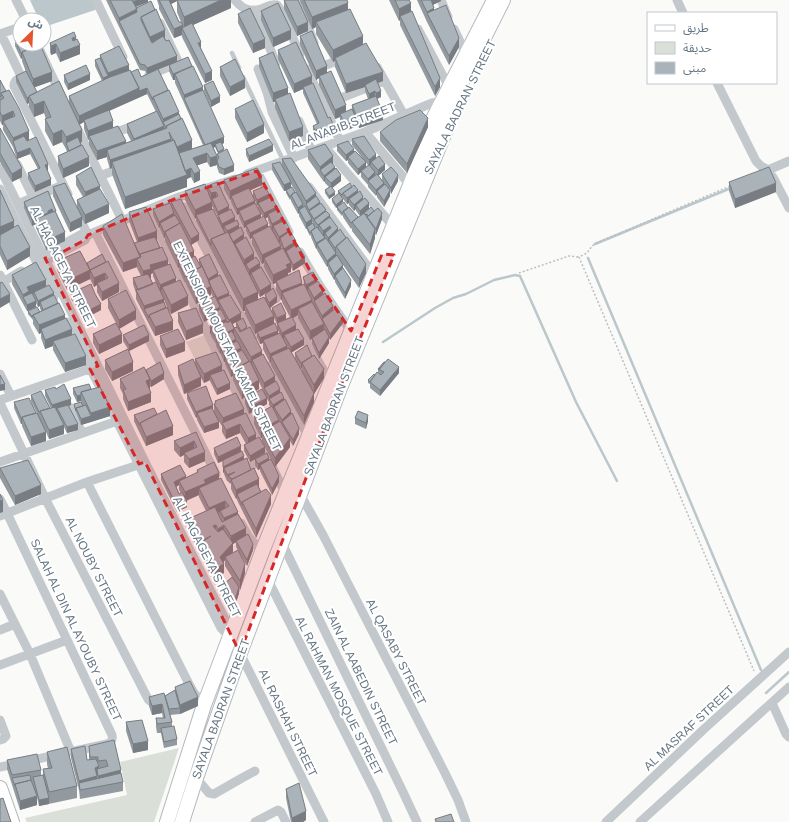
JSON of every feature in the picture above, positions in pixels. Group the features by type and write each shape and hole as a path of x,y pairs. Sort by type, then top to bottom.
{"main road":[{"name":"SAYALA BADRAN STREET","path":"167,822 204,705 229,636 285,493 374,275 388,255 393,226 427,143 438,129 445,104 495,0"},
{"name":"SAYALA BADRAN STREET","path":"182,822 240,653 340,388 388,255 443,137 512,0"},
{"path":"0,788 3,804 12,822"}],"street":[{"path":"16,0 22,12"},
{"path":"96,0 128,68"},
{"path":"235,0 240,6 246,9 259,10 272,5 277,5 280,9 293,46 340,141"},
{"path":"296,0 313,33 324,62 354,54"},
{"path":"441,0 466,54"},
{"name":"SAYALA BADRAN STREET","path":"445,104 448,87 495,0"},
{"path":"677,0 683,12"},
{"path":"254,10 275,54 278,69"},
{"path":"140,78 159,75 178,62 155,13"},
{"path":"415,21 448,87"},
{"path":"12,29 1,34 20,74 20,78 15,81 14,86 63,185 92,233 219,480"},
{"path":"293,46 313,33"},
{"path":"41,52 65,102"},
{"path":"374,62 404,115"},
{"path":"258,69 290,161"},
{"path":"341,98 384,81"},
{"path":"718,84 756,161 768,170 789,208"},
{"name":"AL ANABIB STREET","path":"1,280 41,260 48,253 82,234 92,233 179,197 290,161 365,132 434,102 445,104"},
{"path":"295,110 312,152"},
{"path":"92,141 148,120"},
{"path":"75,123 92,141 100,176 122,220"},
{"path":"365,132 410,185"},
{"path":"326,147 393,226"},
{"path":"14,158 33,197"},
{"path":"768,170 789,161"},
{"path":"100,176 130,164"},
{"name":"AL HAGAGEYA STREET","path":"0,168 3,192 41,260 142,463 227,623 229,627 229,636"},
{"path":"257,171 309,269 351,331"},
{"path":"303,179 374,275"},
{"path":"219,184 276,299"},
{"path":"18,204 63,185"},
{"name":"AL HAGAGEYA STREET","path":"3,192 18,204 41,260"},
{"path":"179,197 216,269 257,339"},
{"name":"EXTENSION MOUSTAFA KAMEL STREET","path":"148,210 181,287 247,420 268,456 285,493"},
{"path":"1,280 32,340"},
{"path":"294,318 330,382"},
{"path":"264,357 308,436"},
{"path":"0,401 94,367"},
{"name":"AL HAGAGEYA STREET","path":"94,367 117,421 142,463"},
{"path":"0,374 11,396"},
{"name":"AL NOUBY STREET","path":"0,401 45,498 148,699 150,702 153,702 170,695"},
{"path":"70,407 82,433"},
{"path":"0,462 117,421"},
{"path":"251,466 268,456"},
{"path":"4,514 87,482 142,463"},
{"path":"87,482 187,688 194,693 204,705"},
{"name":"AL QASABY STREET","path":"300,494 330,549 445,773 458,800 466,822"},
{"name":"SALAH AL DIN AL AYOUBY STREET","path":"0,499 4,514 67,640 113,739 111,743 107,744 0,767"},
{"path":"237,515 249,537 262,552"},
{"name":"ZAIN AL AABEDIN STREET","path":"282,543 404,792 417,822"},
{"name":"AL RAHMAN MOSQUE STREET","path":"268,580 376,794 388,822"},
{"path":"0,594 30,654 71,752"},
{"path":"0,630 15,624"},
{"name":"AL RASHAH STREET","path":"229,636 240,653 324,822"},
{"path":"0,665 67,640"},
{"name":"AL MASRAF STREET","path":"606,822 789,652"},
{"path":"640,822 789,687"},
{"path":"772,703 786,734 789,737"},
{"path":"0,720 6,736 0,740"},
{"path":"196,778 209,792 214,794 255,771"},
{"path":"255,822 278,810 281,812 286,822"}],"lane":[{"path":"232,53 290,161"}],"path":[{"path":"519,273 569,256 579,257 587,253 592,246 600,242 732,185"},
{"path":"579,257 758,680"}],"highlighted area":[{"path":"257,171 309,269 351,331 382,254 394,255 340,388 240,653 145,462 139,464 90,369 98,366 45,258 51,258 85,240 88,235 179,197"}],"green space":[{"path":"205,335 217,358 198,365 186,342"},
{"path":"179,748 154,822 27,822 25,818 127,795 120,762"}],"shaded area":[{"path":"30,0 93,0 98,9 52,24 52,12 35,12"}],"building":[{"path":"110,0 132,0 137,9 119,18"},
{"path":"159,0 169,0 179,22 183,25 174,29"},
{"path":"177,0 221,0 184,17"},
{"path":"284,0 298,0 308,22 297,27"},
{"path":"304,0 347,0 348,3 312,17"},
{"path":"395,0 409,0 411,3 399,9"},
{"path":"421,0 431,0 434,8 427,12"},
{"path":"151,1 155,10 141,17 141,20 152,43 163,36 166,41 169,40 177,56 147,68 145,65 140,64 119,21 137,12 136,8"},
{"path":"278,3 291,30 273,38 261,11"},
{"path":"446,5 459,38 449,56 427,13"},
{"path":"250,8 265,39 253,44 238,14"},
{"path":"156,9 165,30 150,37 141,17"},
{"path":"350,9 363,36 333,50 316,22"},
{"path":"412,11 440,78 435,87 400,16"},
{"path":"192,23 201,42 198,43 212,71 205,74 182,28"},
{"path":"312,31 327,66 316,71 300,36"},
{"path":"74,32 76,37 72,38 73,41 77,39 80,45 60,53 56,44 52,46 52,42"},
{"path":"296,42 312,76 294,84 278,50"},
{"path":"366,43 383,72 346,84 335,58"},
{"path":"119,46 129,65 108,73 100,55"},
{"path":"22,52 43,52 52,72 33,79"},
{"path":"273,52 288,88 273,93 259,58"},
{"path":"188,57 192,66 173,74 169,65"},
{"path":"100,58 108,76 103,78 95,60"},
{"path":"235,59 245,79 230,87 220,67"},
{"path":"86,65 90,74 68,84 64,75"},
{"path":"193,66 203,87 184,95 175,74"},
{"path":"138,69 141,77 158,69 168,90 153,97 153,100 147,88 139,91 131,72"},
{"path":"130,70 139,88 79,116 69,96 110,77"},
{"path":"26,71 37,92 27,98 16,76"},
{"path":"331,71 346,105 335,110 319,76"},
{"path":"376,79 381,91 376,93 375,91 369,94 365,85"},
{"path":"0,80 6,91 1,93 0,97"},
{"path":"59,81 82,130 66,137 62,130 53,134 45,119 51,117 44,101 34,105 29,96"},
{"path":"213,81 220,96 211,101 204,85"},
{"path":"313,83 328,118 330,117 334,127 326,131 325,129 323,130 321,128 315,130 313,126 319,123 303,87"},
{"path":"9,90 29,131 13,138 3,121 15,116 13,111 2,116 0,112 0,100 4,98 1,93"},
{"path":"169,90 179,112 163,119 153,97"},
{"path":"203,90 224,137 205,145 184,98"},
{"path":"290,93 303,127 289,132 275,99"},
{"path":"376,96 383,114 359,122 352,105"},
{"path":"253,100 264,124 247,133 235,109"},
{"path":"352,109 357,120 345,125 340,114"},
{"path":"109,110 113,121 88,131 84,120"},
{"path":"420,110 428,118 407,164 380,132 396,120"},
{"path":"157,111 164,126 134,139 127,124"},
{"path":"179,114 181,119 166,126 166,128 163,122"},
{"path":"182,118 192,140 177,147 169,132 171,139 110,160 107,150 167,128 166,126"},
{"path":"118,126 126,141 97,151 89,136"},
{"path":"0,128 22,168 12,174 0,153"},
{"path":"24,136 27,141 36,137 48,164 45,165 51,179 35,186 28,173 40,168 30,148 17,153 13,141"},
{"path":"364,136 376,154 369,160 352,139"},
{"path":"78,137 81,145 69,151 66,143"},
{"path":"269,139 273,145 249,156 246,149"},
{"path":"174,140 187,175 125,197 112,162"},
{"path":"348,141 354,149 346,155 337,145"},
{"path":"221,142 224,149 218,152 215,144"},
{"path":"211,143 217,156 210,158 207,153 193,158 200,171 194,174 191,168 185,171 179,153"},
{"path":"325,144 333,156 320,167 308,150"},
{"path":"82,145 89,157 63,169 58,156"},
{"path":"227,149 234,165 224,169 219,167 217,161 219,157 217,154"},
{"path":"355,151 366,162 358,169 348,157"},
{"path":"379,156 385,164 378,170 371,162"},
{"path":"291,158 316,193 306,201 282,159"},
{"path":"280,162 291,182 284,185 272,164"},
{"path":"331,162 335,167 324,176 320,170"},
{"path":"369,165 375,172 368,179 361,171"},
{"path":"91,167 100,186 85,192 76,176"},
{"path":"391,167 398,175 391,188 382,174"},
{"path":"769,167 776,183 735,199 729,182"},
{"path":"257,168 262,176 230,191 224,180"},
{"path":"336,168 341,175 331,183 325,177"},
{"path":"377,174 384,183 376,190 368,181"},
{"path":"218,182 229,206 218,212 212,199 218,196 216,192 211,193 207,186"},
{"path":"65,183 82,217 70,223 53,187"},
{"path":"350,183 352,187 342,195 338,191"},
{"path":"205,184 212,202 195,210 185,191"},
{"path":"385,184 390,190 384,201 377,191"},
{"path":"354,185 358,190 347,198 343,193"},
{"path":"265,186 269,194 257,200 253,191"},
{"path":"331,186 335,192 329,196 325,190"},
{"path":"292,187 295,192 290,197 286,190"},
{"path":"249,188 255,201 237,209 231,196"},
{"path":"100,189 109,204 85,215 77,200"},
{"path":"0,190 14,221 0,227"},
{"path":"48,191 56,211 53,212 52,209 48,211 48,213 32,220 24,202"},
{"path":"360,191 363,197 354,205 349,199"},
{"path":"296,192 303,204 298,208 291,195"},
{"path":"339,193 343,199 336,205 332,199"},
{"path":"316,196 320,202 309,210 306,204"},
{"path":"271,197 277,207 264,213 258,203"},
{"path":"365,198 369,203 360,211 356,205"},
{"path":"181,199 199,234 191,239 171,202"},
{"path":"344,202 348,208 342,213 337,207"},
{"path":"170,203 174,213 159,222 153,209"},
{"path":"255,203 261,214 244,222 239,211"},
{"path":"321,203 326,210 314,219 309,211"},
{"path":"305,206 312,219 306,223 299,210"},
{"path":"146,207 157,231 138,238 129,212"},
{"path":"349,207 358,217 351,223 343,211"},
{"path":"371,207 374,211 368,216 364,213"},
{"path":"378,208 382,213 376,229 367,217"},
{"path":"213,209 225,233 211,239 211,245 196,215"},
{"path":"231,209 235,217 222,224 218,215"},
{"path":"278,209 283,218 272,224 268,214"},
{"path":"55,211 65,232 46,241 36,219"},
{"path":"326,211 330,215 318,225 314,220"},
{"path":"364,213 375,229 370,245 352,222"},
{"path":"122,214 140,257 123,263 103,226"},
{"path":"175,215 180,223 164,232 160,223"},
{"path":"264,216 268,224 250,233 246,225"},
{"path":"330,217 338,228 328,238 325,233 331,228 330,226 323,231 319,225"},
{"path":"237,220 239,225 227,231 224,226"},
{"path":"285,220 290,230 279,237 273,226"},
{"path":"180,223 194,251 178,259 165,232"},
{"path":"313,223 315,228 310,233 307,227"},
{"path":"18,225 30,247 7,261 0,246 0,235"},
{"path":"270,226 281,246 262,255 252,235"},
{"path":"241,227 244,234 233,242 229,234"},
{"path":"317,227 325,238 316,243 311,231"},
{"path":"340,229 346,238 335,248 329,239"},
{"path":"290,231 296,241 284,249 280,238"},
{"path":"228,232 258,292 243,299 211,239"},
{"path":"155,237 160,248 140,255 134,243"},
{"path":"246,237 254,253 244,260 235,244"},
{"path":"347,237 366,264 359,279 336,246"},
{"path":"326,238 336,253 327,261 317,244"},
{"path":"297,244 305,257 293,265 286,251"},
{"path":"162,247 168,260 150,265 151,269 143,271 137,259 141,257 140,254"},
{"path":"283,248 291,263 286,265 288,268 273,275 264,258"},
{"path":"80,251 90,270 67,281 57,261"},
{"path":"102,254 106,262 90,270 87,263"},
{"path":"209,254 218,273 208,279 199,259"},
{"path":"337,255 343,265 334,274 328,263"},
{"path":"195,256 201,267 185,277 179,264"},
{"path":"256,257 260,263 249,270 246,264"},
{"path":"108,261 119,283 102,292 97,283 108,278 105,273 94,278 90,270"},
{"path":"36,262 46,280 27,287 29,291 23,295 12,275"},
{"path":"170,264 176,278 160,285 153,270"},
{"path":"202,266 211,286 196,295 186,275"},
{"path":"261,267 271,284 260,291 251,273"},
{"path":"343,268 351,280 345,293 335,276"},
{"path":"299,270 302,283 281,291 276,281"},
{"path":"313,272 317,279 306,285 303,277"},
{"path":"148,274 153,284 138,290 133,278"},
{"path":"220,275 229,293 217,298 208,281"},
{"path":"180,280 188,296 171,305 162,287"},
{"path":"318,281 323,290 314,298 308,287"},
{"path":"2,282 10,294 0,299 0,283"},
{"path":"156,282 164,299 144,306 136,290"},
{"path":"91,284 101,304 82,314 78,303 71,293"},
{"path":"304,284 312,300 291,310 282,293"},
{"path":"49,285 54,293 38,301 34,292"},
{"path":"273,288 277,296 269,303 265,295"},
{"path":"126,290 136,310 119,320 108,299"},
{"path":"32,293 36,301 27,305 23,297"},
{"path":"325,293 333,306 322,316 314,301"},
{"path":"54,295 58,303 43,310 40,302"},
{"path":"230,295 241,313 229,320 218,300"},
{"path":"215,296 220,307 204,316 199,305"},
{"path":"264,297 274,316 255,325 245,305"},
{"path":"164,302 166,308 149,315 149,318 144,309"},
{"path":"312,302 324,324 310,331 298,309"},
{"path":"59,303 65,315 39,325 33,315"},
{"path":"281,303 286,314 277,318 272,308"},
{"path":"37,307 40,312 32,317 28,311"},
{"path":"167,307 173,321 155,327 149,315"},
{"path":"196,308 203,324 186,331 178,313"},
{"path":"336,308 343,317 330,334 322,319"},
{"path":"221,309 226,319 210,328 212,313"},
{"path":"292,317 296,325 282,333 277,323"},
{"path":"66,318 72,329 45,340 41,329"},
{"path":"243,318 247,327 241,331 236,322"},
{"path":"227,321 227,323 231,321 234,329 216,338 211,330"},
{"path":"116,323 122,334 99,345 93,334"},
{"path":"275,323 278,331 260,338 257,332"},
{"path":"144,325 149,335 129,345 123,335"},
{"path":"237,327 240,332 250,327 262,351 251,357 234,328"},
{"path":"178,329 185,342 166,349 160,336"},
{"path":"298,329 304,339 291,347 284,335"},
{"path":"325,329 329,337 319,353 312,338"},
{"path":"232,331 236,339 220,348 216,340"},
{"path":"280,333 287,346 270,354 263,340"},
{"path":"75,334 86,356 65,363 53,341"},
{"path":"237,341 241,348 224,356 221,349"},
{"path":"307,345 312,356 301,363 295,353"},
{"path":"289,348 314,393 304,416 271,356"},
{"path":"128,349 133,362 112,372 105,360"},
{"path":"242,350 249,361 231,371 225,358"},
{"path":"216,352 222,365 204,374 195,359"},
{"path":"263,354 275,376 264,383 252,360"},
{"path":"314,355 324,369 314,385 302,363"},
{"path":"193,359 201,377 184,385 178,366"},
{"path":"388,359 399,367 380,390 370,382 377,372 381,375 384,372 379,369"},
{"path":"250,361 259,380 242,390 233,371"},
{"path":"160,362 164,373 151,381 146,370"},
{"path":"385,362 379,370 378,369"},
{"path":"144,367 150,379 146,381 151,393 128,402 123,390 126,389 120,379"},
{"path":"224,370 230,383 217,389 210,375"},
{"path":"374,374 375,375 370,382 368,380"},
{"path":"0,375 5,384 0,385"},
{"path":"276,381 280,389 269,396 264,388"},
{"path":"64,384 71,399 52,405 45,390 55,387 56,389"},
{"path":"89,384 91,389 81,392 81,395 77,396 73,388"},
{"path":"206,386 213,405 196,412 187,393"},
{"path":"100,387 110,407 91,413 81,392"},
{"path":"262,389 267,398 249,408 245,398"},
{"path":"41,391 50,408 39,412 31,395"},
{"path":"281,392 284,398 273,405 269,399"},
{"path":"236,393 244,409 223,418 214,404 216,403 215,401"},
{"path":"29,398 36,413 21,418 14,402"},
{"path":"285,399 291,411 282,420 274,407"},
{"path":"81,402 83,406 76,408 76,411 74,404"},
{"path":"68,405 78,424 67,427 57,408"},
{"path":"86,405 91,416 81,419 76,408"},
{"path":"272,406 279,420 261,429 254,416"},
{"path":"55,407 64,425 49,430 40,411"},
{"path":"154,408 157,414 140,423 140,425 134,415"},
{"path":"212,408 219,422 204,427 197,413"},
{"path":"166,410 173,426 146,437 140,423"},
{"path":"358,411 368,415 366,423 355,418"},
{"path":"37,413 46,432 31,437 22,417"},
{"path":"246,413 256,434 248,438 240,424 226,430 222,423"},
{"path":"292,413 299,428 293,440 282,422"},
{"path":"280,421 290,438 275,458 262,432"},
{"path":"196,432 205,452 189,459 184,453 197,447 194,441 180,448 174,441"},
{"path":"237,437 241,446 218,457 214,448"},
{"path":"259,437 265,447 250,456 244,445"},
{"path":"242,451 244,456 223,467 223,460"},
{"path":"267,453 269,458 258,464 255,459"},
{"path":"247,458 251,470 232,479 228,476 235,472 227,475 224,468"},
{"path":"271,459 279,476 272,489 260,465"},
{"path":"28,460 41,485 15,496 0,468"},
{"path":"214,462 219,473 204,480 206,483 185,492 179,481"},
{"path":"180,465 186,476 174,482 179,494 182,492 187,501 177,506 161,474"},
{"path":"254,468 259,479 236,490 231,480"},
{"path":"221,478 238,512 224,518 220,511 229,506 225,501 209,508 199,488"},
{"path":"257,484 261,492 242,502 242,505 237,494"},
{"path":"266,489 271,495 256,529 242,502"},
{"path":"0,494 3,500 0,501"},
{"path":"215,507 222,522 238,514 246,528 231,536 224,525 218,529 216,525 213,526 218,532 223,529 233,543 220,557 224,564 213,570 199,544 211,536 199,542 188,519"},
{"path":"248,534 253,544 247,560 236,541"},
{"path":"238,550 245,564 240,581 225,557"},
{"path":"232,577 239,587 233,606 222,586"},
{"path":"190,681 198,697 180,705 175,687"},
{"path":"175,690 180,708 169,709 165,696"},
{"path":"164,693 172,722 157,724 156,718 165,718 162,704 152,706 149,697"},
{"path":"142,720 148,741 133,744 126,722"},
{"path":"174,726 177,739 164,742 161,728"},
{"path":"114,740 121,770 98,776 97,769 108,766 106,760 98,761 98,757 90,757 89,746"},
{"path":"85,746 87,760 96,759 99,766 95,768 97,776 79,781 71,749"},
{"path":"67,747 77,786 49,792 43,769 52,768 47,752"},
{"path":"37,754 41,770 12,775 7,760"},
{"path":"121,773 123,782 80,790 79,783"},
{"path":"30,775 31,780 15,784 15,786 12,778"},
{"path":"43,775 49,798 39,800 33,777"},
{"path":"31,780 37,796 20,801 15,784"},
{"path":"299,783 306,811 292,818 286,789"},
{"path":"3,798 11,822 0,822 0,799"},
{"path":"451,814 454,822 436,822 435,819"}],"waterway":[{"path":"595,244 731,188"},
{"path":"588,258 761,670"},
{"path":"383,342 453,298 466,294 494,280 515,275 520,276 576,402 617,481"},
{"path":"766,693 789,672"}]}
